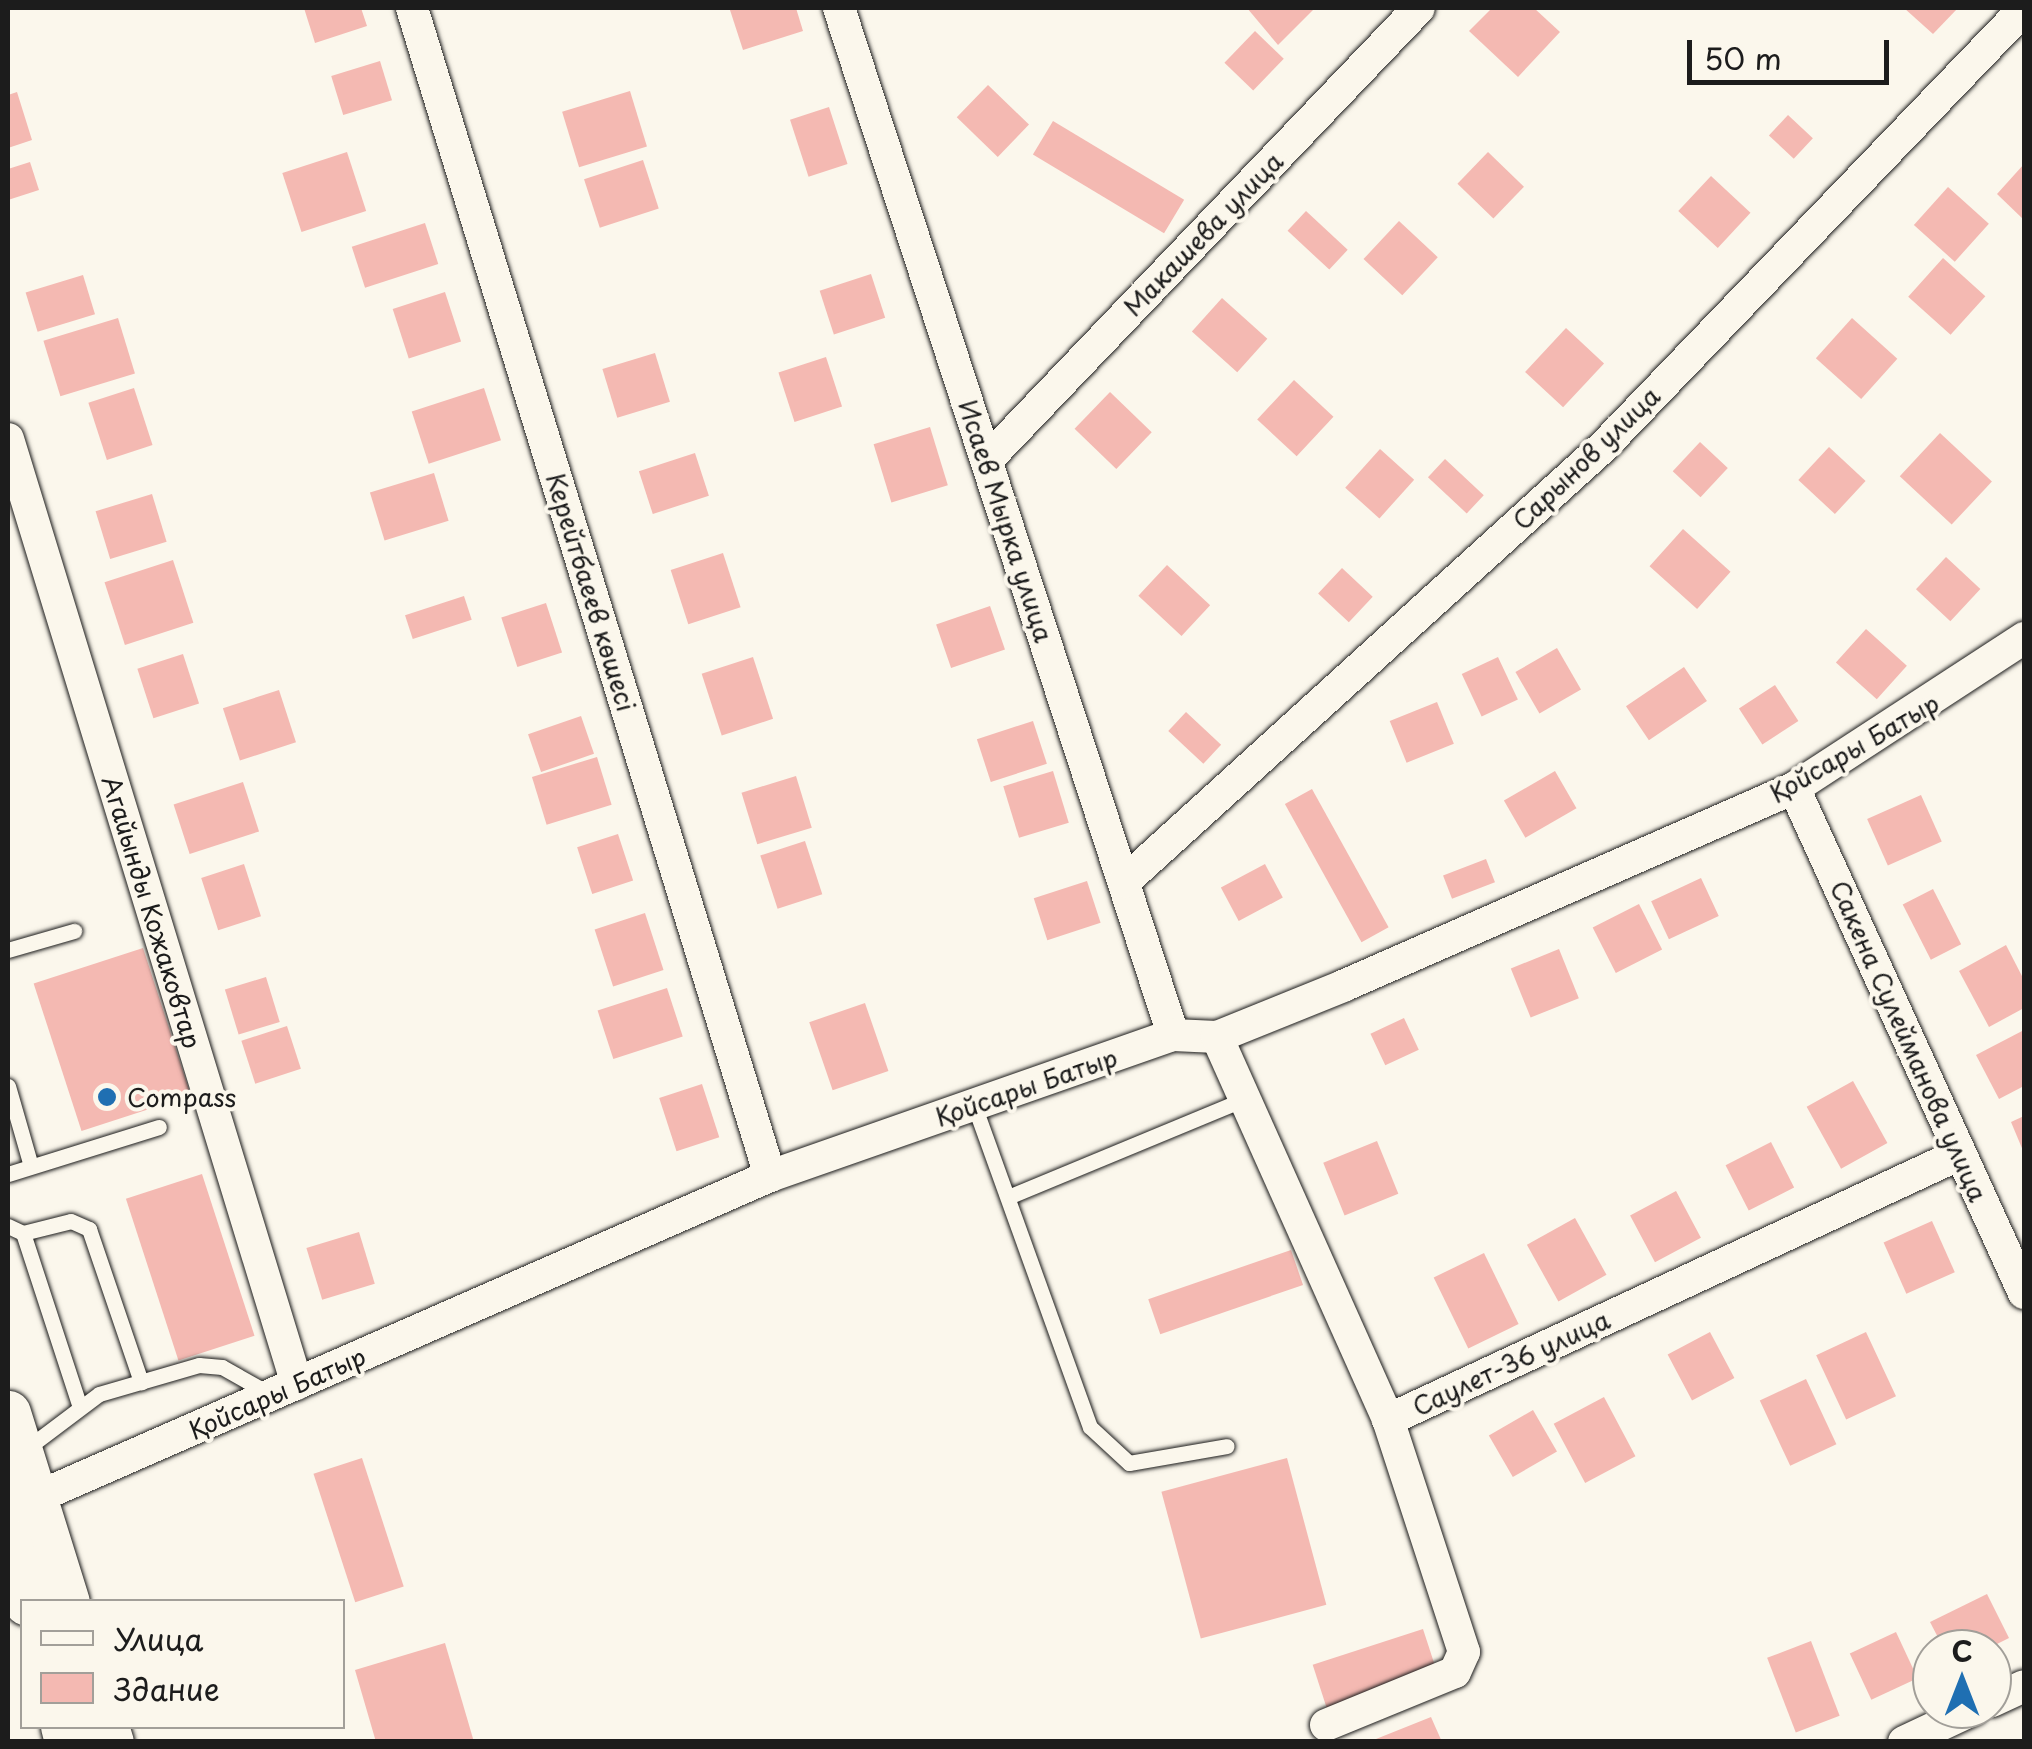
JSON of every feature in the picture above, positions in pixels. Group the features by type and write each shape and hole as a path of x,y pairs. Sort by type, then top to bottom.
{"main road":[{"path":"14,1433 21,1505 66,1599"},
{"path":"8,1540 25,1599"}],"street":[{"name":"Керейтбаеев көшесі","path":"412,8 770,1176"},
{"name":"Исаев Мырка улица","path":"839,8 1173,1035"},
{"name":"Макашева улица","path":"986,460 1419,8"},
{"name":"Сарынов улица","path":"1124,882 1604,446 2024,9"},
{"name":"Агайынды Кожаковтар","path":"8,439 284,1390"},
{"name":"Қойсары Батыр","path":"21,1505 770,1176 1173,1035 1216,1037 1794,788 2024,638"},
{"name":"Сакена Сулейманова улица","path":"1794,788 2024,1294"},
{"name":"Саулет-36 улица","path":"1216,1037 1388,1420 1960,1154"},
{"path":"1326,1726 1455,1672 1464,1652 1388,1420"},
{"path":"1904,1742 1932,1729"}],"lane":[{"path":"8,950 74,930"},
{"path":"8,1086 31,1166"},
{"path":"1008,1197 1245,1099"},
{"path":"974,1105 1090,1427 1110,1452 1129,1463 1227,1446"},
{"path":"8,1174 158,1127"},
{"path":"80,1408 15,1230 72,1221 89,1229 141,1382"},
{"path":"14,1433 141,1382 198,1365 222,1368 284,1390"}],"building":[{"path":"304,8 361,8 367,26 315,43"},
{"path":"796,8 803,31 743,50 730,10"},
{"path":"1247,8 1315,8 1278,45"},
{"path":"1492,8 1534,8 1560,32 1518,77 1469,31"},
{"path":"1904,8 1958,8 1933,34"},
{"path":"1255,31 1284,59 1253,90 1224,63"},
{"path":"380,61 392,100 343,115 331,76"},
{"path":"988,85 1029,125 998,157 957,117"},
{"path":"630,91 647,146 579,167 562,112"},
{"path":"17,92 32,140 8,148 8,95"},
{"path":"829,107 848,164 809,177 790,120"},
{"path":"1788,115 1813,138 1794,159 1769,135"},
{"path":"1053,121 1184,200 1164,233 1033,154"},
{"path":"347,152 366,211 301,232 282,173"},
{"path":"1488,152 1524,187 1493,218 1457,184"},
{"path":"643,160 659,209 600,228 584,179"},
{"path":"30,162 39,190 8,200 8,169"},
{"path":"2024,164 2024,220 1997,194"},
{"path":"1711,176 1750,213 1718,248 1678,211"},
{"path":"1948,187 1989,224 1955,262 1914,225"},
{"path":"1306,211 1348,250 1329,270 1288,231"},
{"path":"1399,221 1438,257 1402,295 1364,259"},
{"path":"425,223 438,264 365,288 352,247"},
{"path":"1943,258 1985,296 1951,335 1908,297"},
{"path":"871,274 885,318 834,334 820,291"},
{"path":"83,275 95,314 38,332 26,293"},
{"path":"445,292 461,341 409,358 393,309"},
{"path":"1222,298 1267,339 1237,372 1192,331"},
{"path":"118,318 135,373 60,396 43,341"},
{"path":"1852,318 1897,359 1861,399 1816,358"},
{"path":"1566,328 1604,363 1563,407 1525,372"},
{"path":"655,353 670,402 617,418 602,369"},
{"path":"826,357 842,406 795,422 778,372"},
{"path":"1294,380 1333,417 1297,456 1257,419"},
{"path":"134,388 153,445 107,460 88,403"},
{"path":"484,388 501,440 429,464 412,411"},
{"path":"1110,392 1152,432 1116,469 1075,429"},
{"path":"930,427 948,485 891,503 874,444"},
{"path":"1940,433 1992,481 1952,525 1900,476"},
{"path":"1700,442 1728,468 1701,497 1673,471"},
{"path":"1829,447 1866,481 1835,514 1798,480"},
{"path":"1380,449 1414,480 1379,518 1345,488"},
{"path":"695,453 709,496 653,514 639,471"},
{"path":"1445,459 1484,495 1467,513 1428,477"},
{"path":"434,473 449,521 385,540 370,493"},
{"path":"152,494 167,542 110,559 96,511"},
{"path":"1683,529 1731,572 1697,609 1650,566"},
{"path":"723,553 741,607 688,624 671,570"},
{"path":"1946,557 1980,589 1950,621 1916,589"},
{"path":"173,560 193,623 125,645 105,582"},
{"path":"1167,565 1210,605 1182,636 1138,596"},
{"path":"1342,568 1373,597 1349,622 1318,594"},
{"path":"464,596 472,620 413,639 405,615"},
{"path":"546,603 562,652 517,667 501,618"},
{"path":"990,606 1005,649 951,668 936,625"},
{"path":"1866,629 1907,666 1877,699 1836,662"},
{"path":"1557,648 1581,690 1539,714 1515,672"},
{"path":"183,654 199,703 153,718 137,669"},
{"path":"753,657 773,719 722,736 702,674"},
{"path":"1498,657 1518,700 1482,717 1462,674"},
{"path":"1684,667 1707,701 1649,740 1626,706"},
{"path":"1775,685 1798,721 1762,744 1739,708"},
{"path":"279,690 296,742 240,761 223,708"},
{"path":"1437,702 1454,744 1407,763 1390,721"},
{"path":"1186,712 1221,745 1203,764 1168,731"},
{"path":"581,716 594,754 541,772 528,734"},
{"path":"1033,721 1047,764 991,782 977,739"},
{"path":"597,757 612,805 547,825 532,777"},
{"path":"1053,771 1069,823 1019,838 1003,786"},
{"path":"1555,771 1576,808 1525,838 1504,800"},
{"path":"796,776 812,828 757,844 741,793"},
{"path":"243,782 259,831 190,854 174,805"},
{"path":"1312,789 1389,927 1361,942 1285,804"},
{"path":"1921,795 1942,842 1888,866 1867,819"},
{"path":"618,834 633,881 592,894 577,847"},
{"path":"805,841 822,894 778,909 760,856"},
{"path":"1486,859 1495,882 1452,899 1443,875"},
{"path":"244,864 261,916 218,930 201,878"},
{"path":"1265,864 1283,898 1239,921 1221,887"},
{"path":"1701,878 1719,916 1669,939 1651,901"},
{"path":"1087,881 1101,923 1047,940 1034,898"},
{"path":"1933,889 1961,944 1931,960 1903,904"},
{"path":"1639,904 1662,949 1616,973 1593,928"},
{"path":"645,913 664,970 613,986 595,929"},
{"path":"2006,945 2024,980 2024,1008 1989,1027 1959,971"},
{"path":"143,948 191,1095 82,1131 34,984"},
{"path":"1559,949 1579,998 1531,1018 1511,968"},
{"path":"266,977 280,1022 239,1035 225,990"},
{"path":"667,988 683,1037 613,1059 598,1011"},
{"path":"865,1003 888,1071 833,1090 809,1022"},
{"path":"1404,1018 1419,1050 1385,1065 1370,1034"},
{"path":"287,1026 301,1069 255,1084 241,1041"},
{"path":"2024,1030 2024,1086 1999,1099 1976,1055"},
{"path":"1853,1081 1887,1143 1841,1169 1807,1107"},
{"path":"702,1084 719,1137 677,1151 659,1098"},
{"path":"2024,1116 2024,1153 2011,1122"},
{"path":"1377,1141 1398,1194 1345,1216 1323,1163"},
{"path":"1771,1142 1794,1187 1749,1211 1726,1165"},
{"path":"202,1174 255,1336 178,1360 126,1199"},
{"path":"1676,1191 1701,1238 1655,1262 1630,1215"},
{"path":"1575,1218 1607,1275 1558,1302 1527,1245"},
{"path":"1932,1221 1955,1272 1906,1294 1884,1243"},
{"path":"359,1232 375,1284 322,1300 306,1248"},
{"path":"1291,1250 1303,1285 1160,1334 1148,1299"},
{"path":"1484,1253 1519,1324 1468,1349 1434,1278"},
{"path":"1710,1332 1734,1378 1692,1400 1668,1355"},
{"path":"1866,1332 1896,1396 1846,1420 1816,1355"},
{"path":"1806,1379 1836,1444 1790,1466 1760,1401"},
{"path":"1604,1397 1635,1456 1585,1483 1554,1424"},
{"path":"1533,1410 1557,1452 1513,1477 1489,1436"},
{"path":"362,1458 404,1586 355,1602 313,1474"},
{"path":"1287,1458 1326,1605 1201,1638 1161,1492"},
{"path":"1987,1594 2004,1629 1934,1629 1930,1622"},
{"path":"1423,1629 1438,1676 1328,1711 1313,1665"},
{"path":"1896,1632 1912,1666 1912,1681 1871,1700 1850,1654"},
{"path":"1811,1641 1840,1716 1796,1733 1767,1658"},
{"path":"445,1643 474,1742 376,1742 355,1670"},
{"path":"1431,1717 1442,1742 1371,1742 1371,1741"}],"place":[{"name":"Compass","path":"107,1097"}]}
